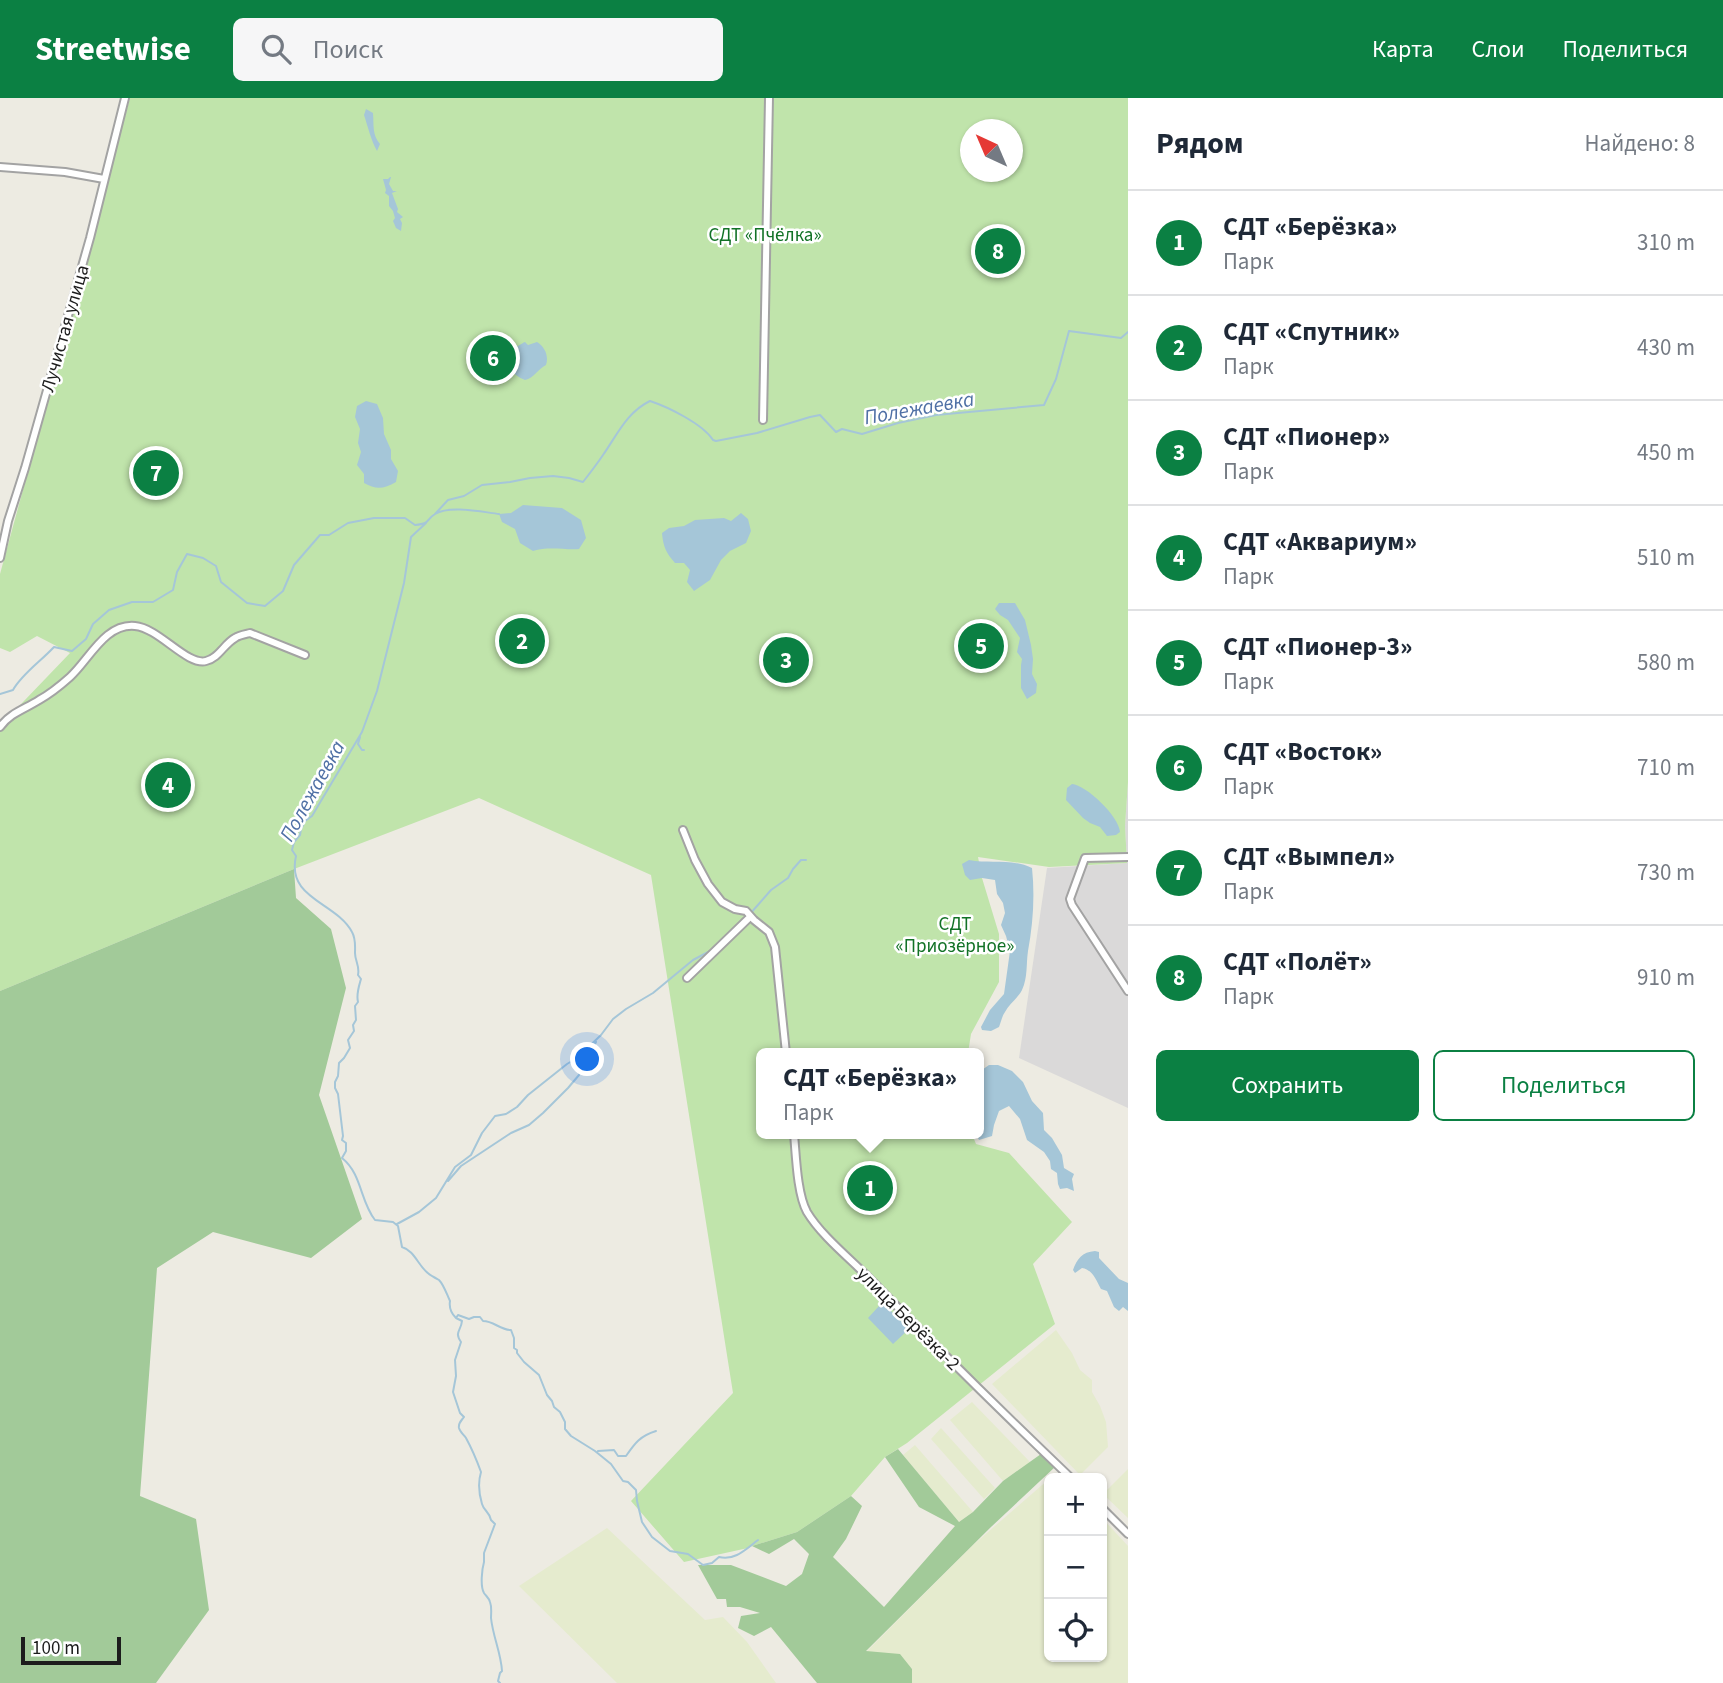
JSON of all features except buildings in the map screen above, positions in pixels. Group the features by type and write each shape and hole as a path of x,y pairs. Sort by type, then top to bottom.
{"street":[{"name":"Лучистая улица","path":"0,558 8,521 86,251 125,98"},
{"path":"763,420 769,98"},
{"path":"0,167 65,172 104,179"},
{"path":"0,727 9,716 41,699 70,677 100,641 119,628 136,626 159,635 192,660 204,662 217,655 234,638 250,633 305,655"},
{"path":"683,830 695,860 722,902 746,911 769,932 774,942 785,1048"},
{"path":"1128,857 1085,858 1070,899 1128,990"},
{"path":"687,978 750,917"},
{"name":"улица Берёзка-2","path":"795,1139 805,1210 816,1226 1066,1473"},
{"path":"1107,1513 1128,1534"}],"shaded area":[{"path":"1128,782 1128,1108 1019,1058 1047,868 1127,863 1125,826"}],"green space":[{"path":"130,98 1128,98 1127,863 1049,867 978,857 999,934 999,982 971,1034 969,1048 756,1048 756,1139 974,1139 976,1144 1009,1153 1072,1222 1033,1264 1055,1324 907,1443 885,1457 851,1496 797,1532 748,1548 684,1562 631,1501 733,1393 651,875 479,798 294,869 0,991 0,726 70,653 37,636 10,652 0,648 0,574"},
{"path":"294,869 296,898 331,929 346,988 319,1095 362,1219 311,1258 213,1232 157,1268 140,1496 196,1519 209,1610 156,1683 0,1683 0,991"},
{"path":"1056,1330 1080,1370 1092,1380 1092,1392 1106,1422 1108,1447 1082,1473 1078,1473 992,1384"},
{"path":"972,1402 1030,1462 1003,1481 950,1420"},
{"path":"941,1428 995,1488 984,1499 931,1439"},
{"path":"915,1445 973,1512 959,1522 903,1455"},
{"path":"898,1449 959,1522 973,1512 1003,1481 1041,1454 1055,1467 1049,1473 1044,1473 1044,1477 866,1651 900,1654 912,1669 912,1683 817,1683 771,1627 754,1636 738,1628 741,1616 760,1613 740,1607 727,1607 726,1599 717,1599 698,1565 731,1565 786,1586 802,1574 809,1554 794,1539 769,1554 752,1546 797,1532 851,1496 862,1506 846,1539 833,1557 884,1607 955,1526 919,1507 885,1457"},
{"path":"1128,1469 1128,1518 1107,1498 1107,1490"},
{"path":"1044,1483 1044,1662 1107,1662 1107,1523 1128,1546 1128,1683 912,1683 912,1668 866,1652 972,1546"},
{"path":"607,1528 705,1620 723,1617 747,1642 776,1683 617,1683 519,1586"}],"water":[{"path":"366,109 373,113 375,133 380,144 377,151 364,115"},
{"path":"390,177 389,184 393,191 397,191 392,193 397,212 403,217 400,219 401,231 393,221 395,218 389,206 389,196 385,193 383,179"},
{"path":"525,342 528,345 537,342 540,344 547,358 546,365 525,380 511,370 506,359 510,352"},
{"path":"366,401 377,404 383,418 391,459 398,471 396,482 384,487 376,488 364,483 364,474 357,465 361,452 358,443 360,429 355,417 357,406"},
{"path":"523,505 562,508 581,520 586,538 579,549 550,548 533,551 520,543 515,529 502,522 499,514 511,513"},
{"path":"741,513 748,519 751,531 746,543 730,551 721,560 710,580 694,591 687,582 690,570 684,563 675,563 666,549 662,533 695,520 724,518 731,521"},
{"path":"999,603 1015,603 1025,620 1033,659 1032,674 1037,684 1036,693 1027,699 1021,688 1022,659 1017,652 1020,638 1008,620 995,609"},
{"path":"1072,784 1101,802 1114,818 1120,832 1107,836 1100,827 1083,818 1066,800 1067,788"},
{"path":"969,860 1016,863 1032,868 1033,910 1024,985 1004,1014 999,1027 991,1031 982,1030 981,1027 990,1010 1004,994 1010,951 1001,925 1005,913 997,894 995,880 970,880 965,875 962,864"},
{"path":"989,1065 998,1065 1012,1071 1023,1082 1032,1101 1043,1113 1044,1130 1062,1155 1064,1168 1074,1174 1074,1191 1060,1189 1057,1173 1051,1169 1050,1161 1044,1152 1027,1140 1020,1119 1009,1106 999,1111 992,1136 984,1138 984,1068"},
{"path":"1099,1252 1099,1258 1119,1279 1128,1283 1128,1311 1123,1307 1119,1311 1114,1307 1107,1291 1101,1289 1089,1271 1082,1268 1075,1273 1073,1270 1081,1257"},
{"path":"884,1304 909,1329 893,1344 868,1318"}],"waterway":[{"name":"Полежаевка","path":"435,514 448,500 464,496 482,485 553,476 583,482 629,418 650,401 684,417 716,441 757,433 820,415 836,432 842,429 862,434 936,415 1044,405 1056,379 1069,331 1121,338 1128,332"},
{"name":"Полежаевка","path":"0,694 13,690 26,673 54,647 72,651 86,639 93,624 109,610 132,602 153,602 173,590 177,572 187,554 203,558 216,566 221,582 247,603 265,606 283,591 294,565 320,535 329,535 348,523 374,518 405,518 415,525 426,522 441,511 449,510 499,514"},
{"name":"Полежаевка","path":"426,523 411,537 404,583 377,691 362,732 312,816 305,821 292,850 296,856 298,882 314,899 345,922 355,940 355,956 361,979 355,1006 356,1020 354,1031 348,1040 350,1048 339,1063 335,1082 342,1140 346,1143 342,1158 349,1164 370,1213 375,1220 393,1222 398,1226 402,1247 410,1252 425,1271 441,1282 456,1318 458,1315 469,1319 480,1317 483,1321 511,1330 514,1348 524,1362 539,1375 547,1395 565,1422 565,1429 611,1464 623,1481 636,1490 642,1522 652,1537 670,1551 688,1554 703,1565 712,1563 719,1557 735,1556 758,1540"},
{"name":"Полежаевка","path":"360,737 358,744 364,750"},
{"name":"Полежаевка","path":"750,914 771,890 788,878 801,860 806,860"},
{"name":"Полежаевка","path":"397,1224 419,1212 436,1198 455,1167 471,1155 482,1133 495,1116 506,1114 517,1107 528,1095 577,1058 613,1019 653,993 693,960 710,951"},
{"name":"Полежаевка","path":"448,1181 461,1166 511,1133 529,1125 543,1113 579,1075 596,1042"},
{"name":"Полежаевка","path":"456,1318 462,1321 458,1334 461,1342 455,1360 453,1392 464,1417 459,1428 481,1472 479,1488 482,1504 495,1524 484,1553 482,1582 491,1606 492,1625 502,1671 498,1681 500,1683"},
{"name":"Полежаевка","path":"598,1451 614,1450 618,1456 626,1456 638,1440 656,1431"}],"place":[{"name":"СДТ «Полёт»","path":"998,251"},
{"name":"СДТ «Восток»","path":"493,358"},
{"name":"СДТ «Вымпел»","path":"156,473"},
{"name":"СДТ «Спутник»","path":"522,641"},
{"name":"СДТ «Пионер-3»","path":"981,646"},
{"name":"СДТ «Пионер»","path":"786,660"},
{"name":"СДТ «Аквариум»","path":"168,785"},
{"name":"СДТ «Берёзка»","path":"870,1188"}],"park label":[{"name":"СДТ «Пчёлка»","path":"765,234"},
{"name":"СДТ «Приозёрное»","path":"955,934"}]}
